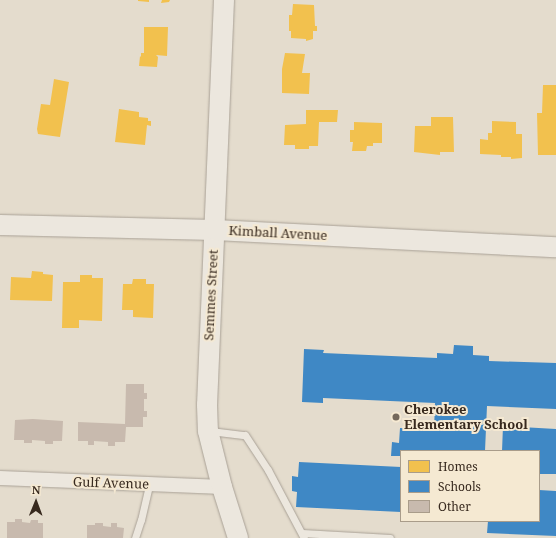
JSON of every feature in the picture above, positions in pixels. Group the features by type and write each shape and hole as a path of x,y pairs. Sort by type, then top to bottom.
{"main road":[{"name":"Semmes Street","path":"224,0 215,230 208,354 208,431 222,488 238,538"},
{"name":"Kimball Avenue","path":"0,225 215,230 556,247"}],"street":[{"name":"Gulf Avenue","path":"0,478 222,488"}],"lane":[{"path":"208,431 245,435 268,470 303,535 390,538"},
{"path":"135,538 141,520 149,484"}],"building: Homes":[{"path":"149,0 149,2 138,1"},
{"path":"162,0 170,0 169,2 161,3"},
{"path":"293,4 314,5 315,26 317,26 317,31 313,31 313,39 306,41 306,39 291,38 291,31 289,31 289,15 292,15"},
{"path":"144,27 168,27 167,56 156,55 158,57 157,67 139,66 141,53 144,53"},
{"path":"285,53 305,54 302,73 310,73 309,94 282,93 282,69"},
{"path":"54,79 69,82 60,137 38,134 37,129 41,104 50,105"},
{"path":"543,85 556,85 556,155 538,155 537,113 542,113"},
{"path":"119,109 139,112 139,117 148,118 148,121 151,121 151,126 147,125 145,145 115,142"},
{"path":"306,110 338,110 337,122 319,122 318,146 309,146 309,149 295,149 295,145 284,145 285,125 306,124"},
{"path":"431,117 453,117 454,152 440,152 440,155 414,152 415,126 431,126"},
{"path":"492,121 516,122 516,134 522,134 522,158 511,159 511,157 501,157 501,155 480,154 480,139 488,140 488,133 492,133"},
{"path":"354,122 382,123 382,143 373,143 373,146 367,146 366,151 352,151 353,142 350,142 350,130 354,130"},
{"path":"32,271 53,275 52,301 10,300 11,277 31,278"},
{"path":"80,275 92,275 92,278 103,278 102,321 79,320 79,328 62,328 63,282 80,282"},
{"path":"133,279 146,279 146,284 154,284 153,318 133,317 133,310 122,310 123,284 132,284"}],"building: Schools":[{"path":"454,345 473,346 473,355 489,356 489,361 556,363 556,409 487,406 485,450 400,450 400,456 391,456 392,442 399,443 400,428 434,430 435,403 323,398 323,403 302,402 304,349 324,350 323,353 437,358 437,353 453,354"},
{"path":"503,426 556,429 556,474 540,474 540,450 502,450"},
{"path":"299,462 400,467 400,512 296,507 297,492 292,491 292,476 298,477"},
{"path":"540,490 556,491 556,536 487,533 488,522 540,522"}],"building: Other":[{"path":"126,384 144,384 144,393 147,393 147,399 144,399 144,411 147,411 147,417 143,417 143,427 126,427 125,442 115,442 115,446 108,446 108,442 94,441 94,445 88,445 88,441 78,441 78,422 125,424"},
{"path":"33,419 63,421 62,441 53,441 53,444 45,444 45,441 32,440 32,443 24,443 24,440 14,440 15,420"},
{"path":"15,519 22,519 22,522 30,523 31,520 38,520 38,523 43,523 43,538 7,538 7,522 15,522"},
{"path":"95,523 103,523 103,526 111,527 111,523 117,523 117,527 124,528 123,538 87,538 87,525 95,525"}],"place":[{"name":"Cherokee Elementary School","path":"396,417"}]}
